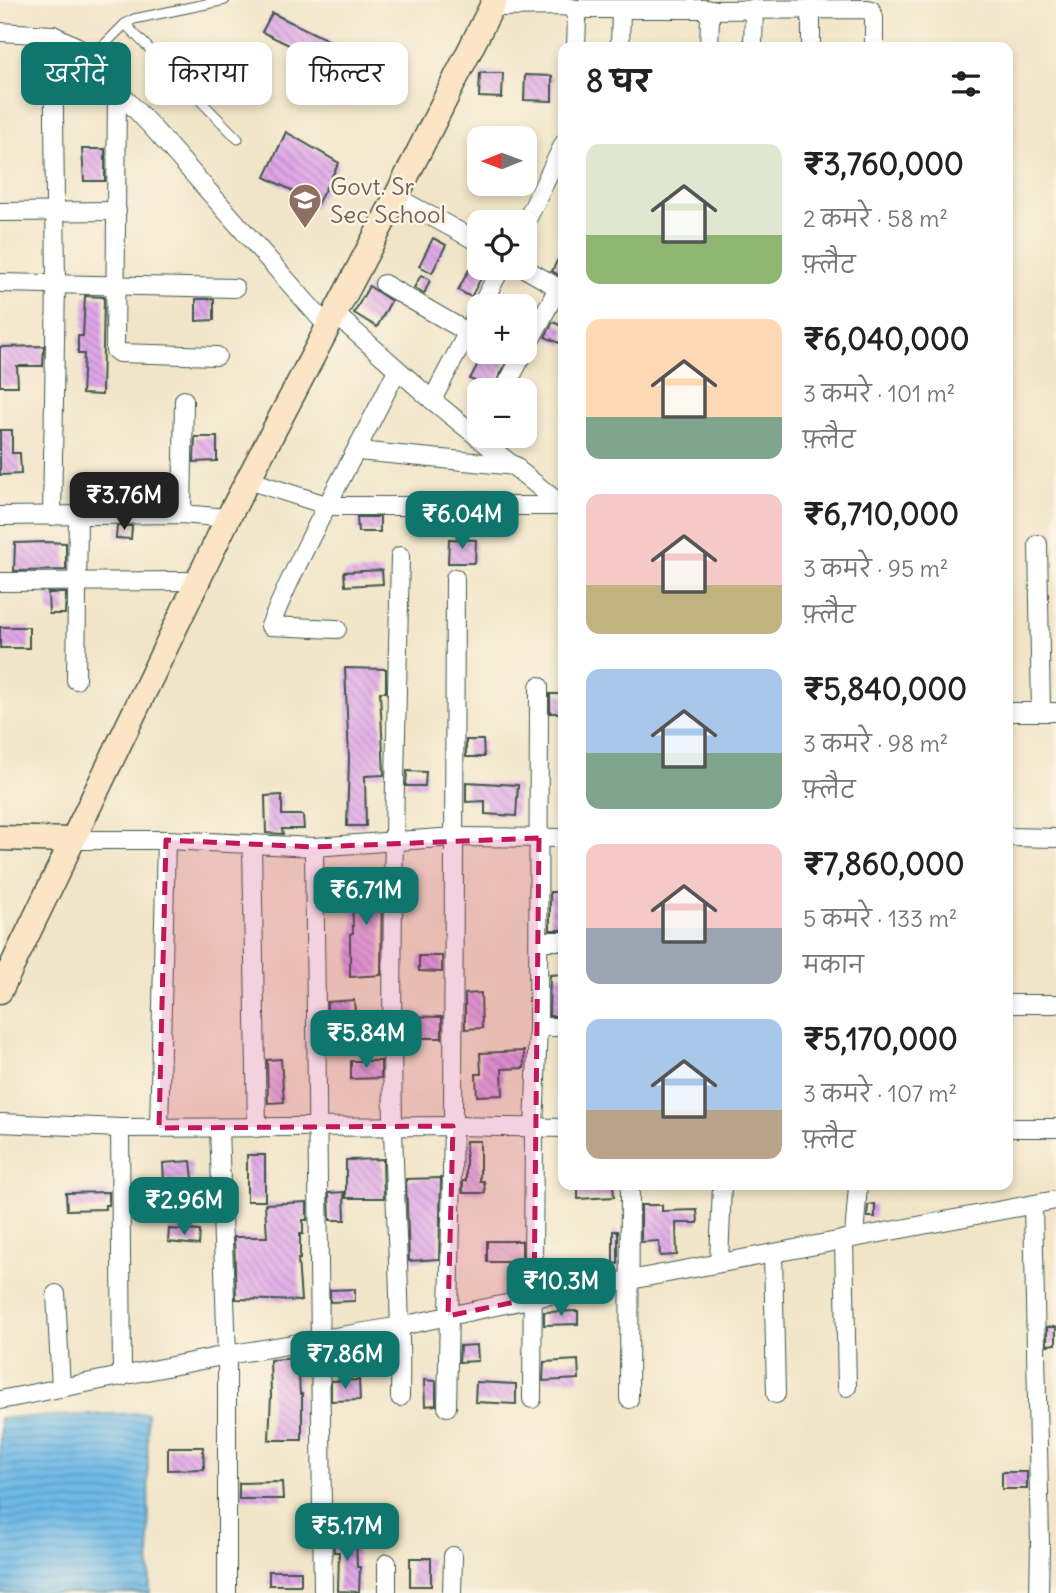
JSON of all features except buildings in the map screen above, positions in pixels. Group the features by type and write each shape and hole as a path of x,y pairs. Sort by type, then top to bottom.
{"street":[{"path":"0,991 228,518 396,197 493,4 564,6 575,9 871,10 874,18 874,42"},
{"path":"753,42 754,8"},
{"path":"575,9 578,18 576,42"},
{"path":"620,42 621,9"},
{"path":"811,9 811,42"},
{"path":"707,10 710,18 709,42"},
{"path":"0,32 53,35 71,42"},
{"path":"52,516 56,282 53,35"},
{"path":"131,104 330,319 467,428"},
{"path":"117,105 117,352 217,356"},
{"path":"532,210 558,155"},
{"path":"396,197 467,236"},
{"path":"0,212 117,211"},
{"path":"537,276 558,288"},
{"path":"0,283 56,282 235,288"},
{"path":"384,284 467,332 432,400"},
{"path":"537,331 558,295"},
{"path":"337,629 270,626 319,520 358,451 397,370"},
{"path":"182,514 184,400"},
{"path":"493,448 558,502"},
{"path":"358,451 516,466"},
{"path":"248,480 329,506 558,506"},
{"path":"76,680 78,514"},
{"path":"0,516 182,514 228,518"},
{"path":"1013,712 1048,712 1038,544"},
{"path":"400,556 394,840 393,1128 401,1326 400,1397"},
{"path":"447,1407 453,1126 455,578"},
{"path":"0,582 198,581"},
{"path":"532,1399 534,1129 539,941 539,686"},
{"path":"0,838 166,840 314,847 454,837 558,838"},
{"path":"1013,837 1056,838"},
{"path":"159,1128 166,840"},
{"path":"252,844 257,1128"},
{"path":"314,847 323,1593"},
{"path":"539,941 558,940"},
{"path":"1013,1004 1056,1004"},
{"path":"538,1027 558,1027"},
{"path":"0,1123 120,1128 453,1126 558,1128"},
{"path":"120,1128 122,1377"},
{"path":"219,1128 227,1355 227,1593"},
{"path":"1013,1128 1056,1128"},
{"path":"629,1399 630,1190"},
{"path":"719,1263 722,1190"},
{"path":"847,1387 849,1238 857,1190"},
{"path":"0,1400 1056,1200"},
{"path":"1033,1205 1048,1543 1039,1593"},
{"path":"773,1254 776,1394"},
{"path":"56,1294 61,1388"},
{"path":"452,1593 453,1556"},
{"path":"387,1563 387,1593"}],"lane":[{"path":"107,42 125,24 144,16 225,0"},
{"path":"125,24 239,139"}],"highlighted area":[{"path":"539,838 534,1298 448,1316 453,1126 159,1128 166,840 314,847"}],"water":[{"path":"147,1413 150,1593 0,1593 0,1418"}],"place":[{"name":"Govt. Sr Sec School","path":"305,230"}]}
